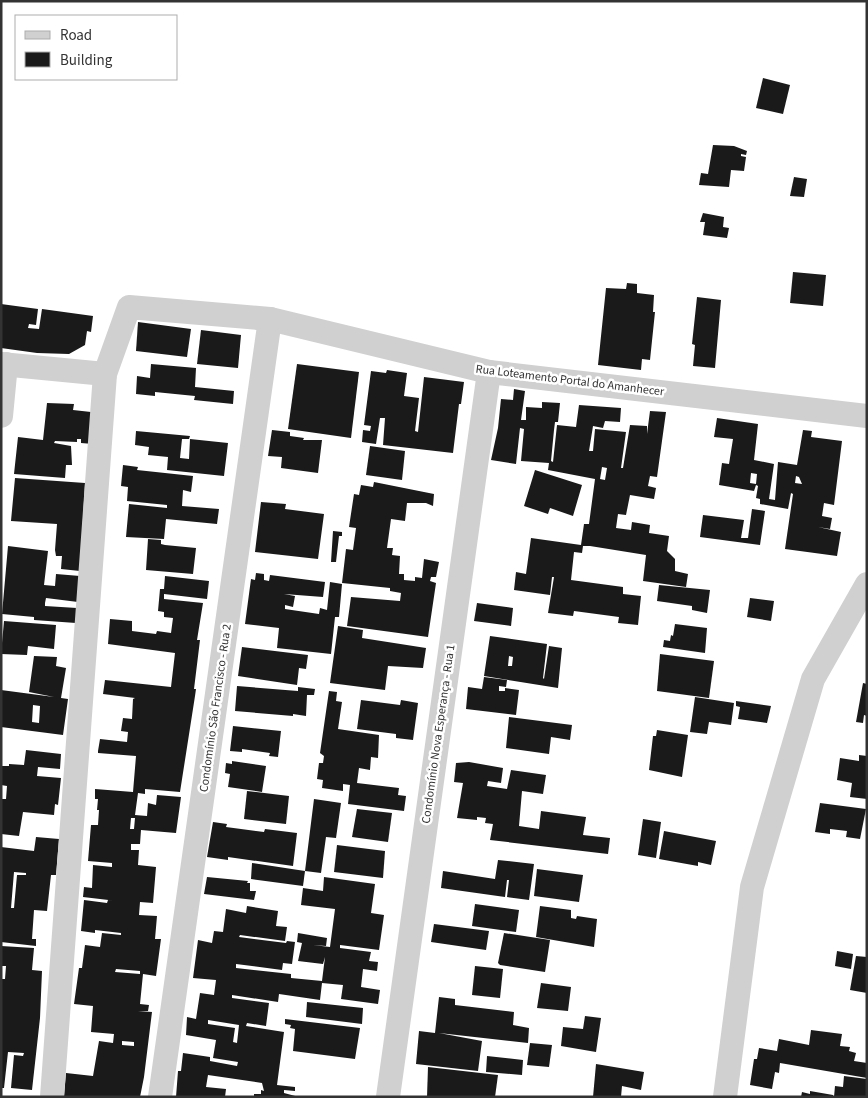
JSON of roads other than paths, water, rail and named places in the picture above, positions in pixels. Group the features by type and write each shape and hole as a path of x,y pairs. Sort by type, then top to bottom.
{"street":[{"name":"Rua Loteamento Portal do Amanhecer","path":"105,374 129,307 270,319 489,372 867,416"},
{"name":"Condomínio São Francisco - Rua 2","path":"160,1097 270,319"},
{"path":"1,416 4,364 105,374 52,1097"},
{"name":"Condomínio Nova Esperança - Rua 1","path":"388,1097 489,372"},
{"path":"724,1097 752,887 813,679 867,584"}]}
